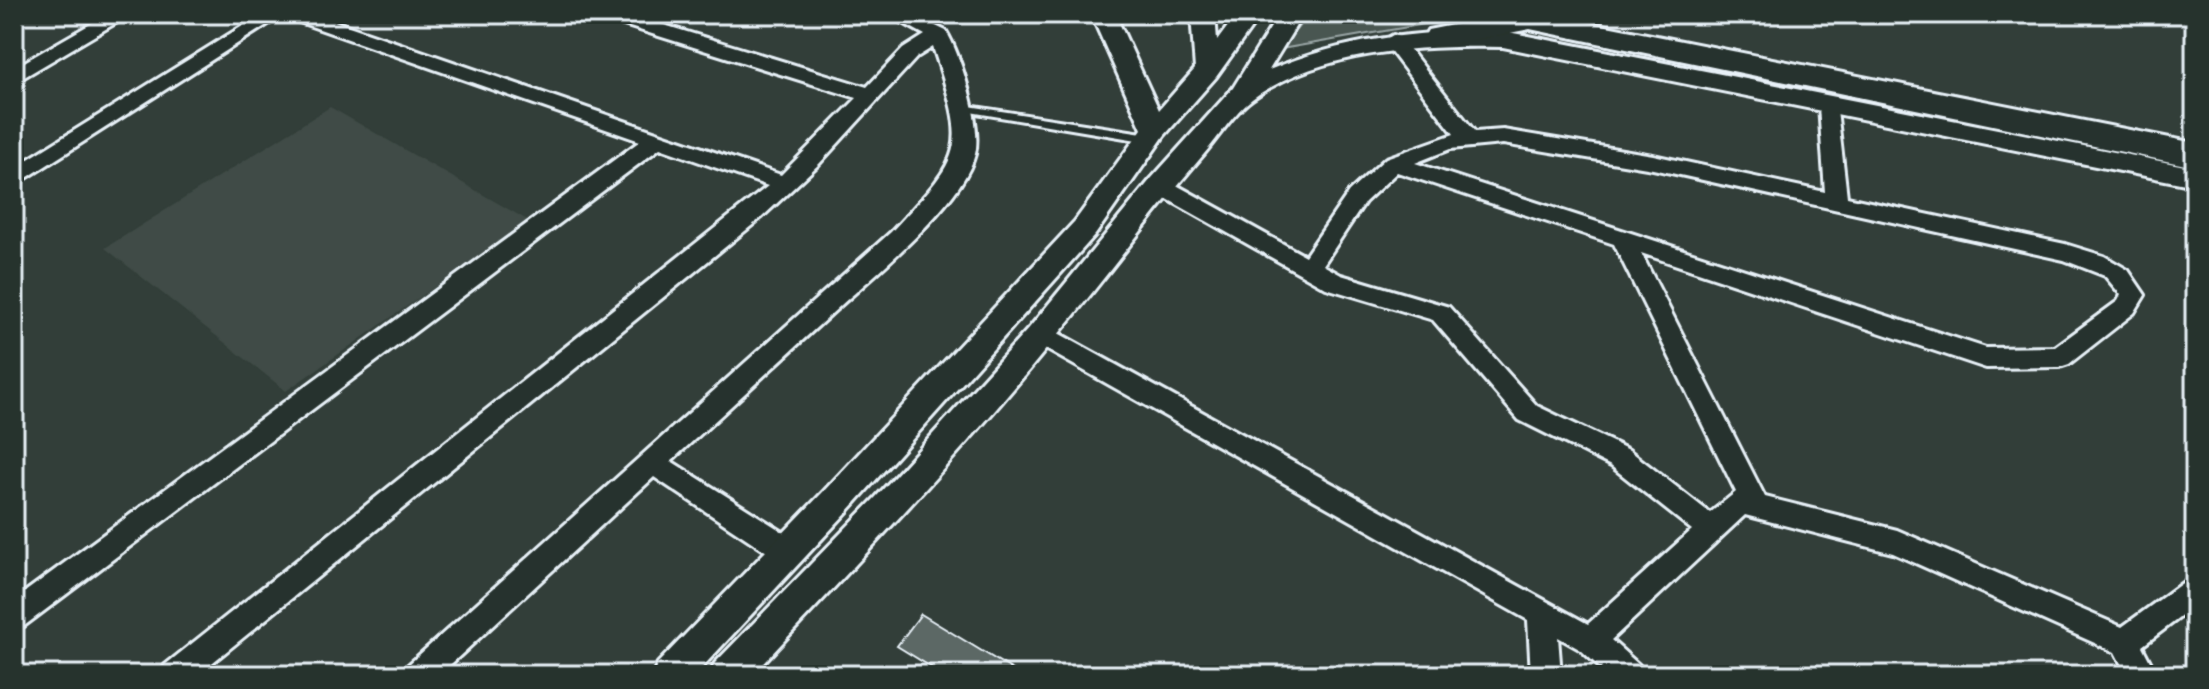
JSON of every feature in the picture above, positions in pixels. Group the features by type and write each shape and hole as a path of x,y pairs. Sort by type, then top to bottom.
{"highway":[{"path":"1500,14 2195,155"},
{"path":"1613,14 2195,131"},
{"path":"1439,37 1531,20"}],"street":[{"path":"14,77 122,14"},
{"path":"14,178 275,14"},
{"path":"295,14 785,184"},
{"path":"608,14 871,95"},
{"path":"418,675 899,238 947,183 964,154 962,108 939,35 896,14"},
{"path":"1103,14 1152,134"},
{"path":"1203,14 1207,71"},
{"path":"671,675 1085,228 1152,134 1207,71 1249,14"},
{"path":"728,675 888,507 1038,340 1161,186 1242,94 1291,14"},
{"path":"175,675 631,312 785,184 910,53 939,35"},
{"path":"1242,94 1309,60 1393,41 1439,37 1503,39 2195,177"},
{"path":"1393,41 1470,140"},
{"path":"1829,106 1837,202"},
{"path":"1309,268 1357,197 1393,163 1447,142 1503,137 1653,162 2079,257 2108,266 2125,278 2133,295 2126,307 2060,357 1986,358 1393,163"},
{"path":"14,617 658,139"},
{"path":"1161,186 1334,282 1441,313 1528,413 1620,458 1711,529"},
{"path":"1621,236 1757,507"},
{"path":"1001,321 1591,640 1629,675"},
{"path":"652,462 789,551"},
{"path":"1591,640 1740,502 1897,542 2125,642 2142,675"},
{"path":"2125,642 2195,590"},
{"path":"1542,613 1546,675"}],"lane":[{"path":"962,108 1152,134"}],"shaded area":[{"path":"1309,14 1462,14 1471,16 1281,49"},
{"path":"330,107 529,221 286,391 105,248"}],"building":[{"path":"921,614 1021,675 944,675 897,646"}]}
